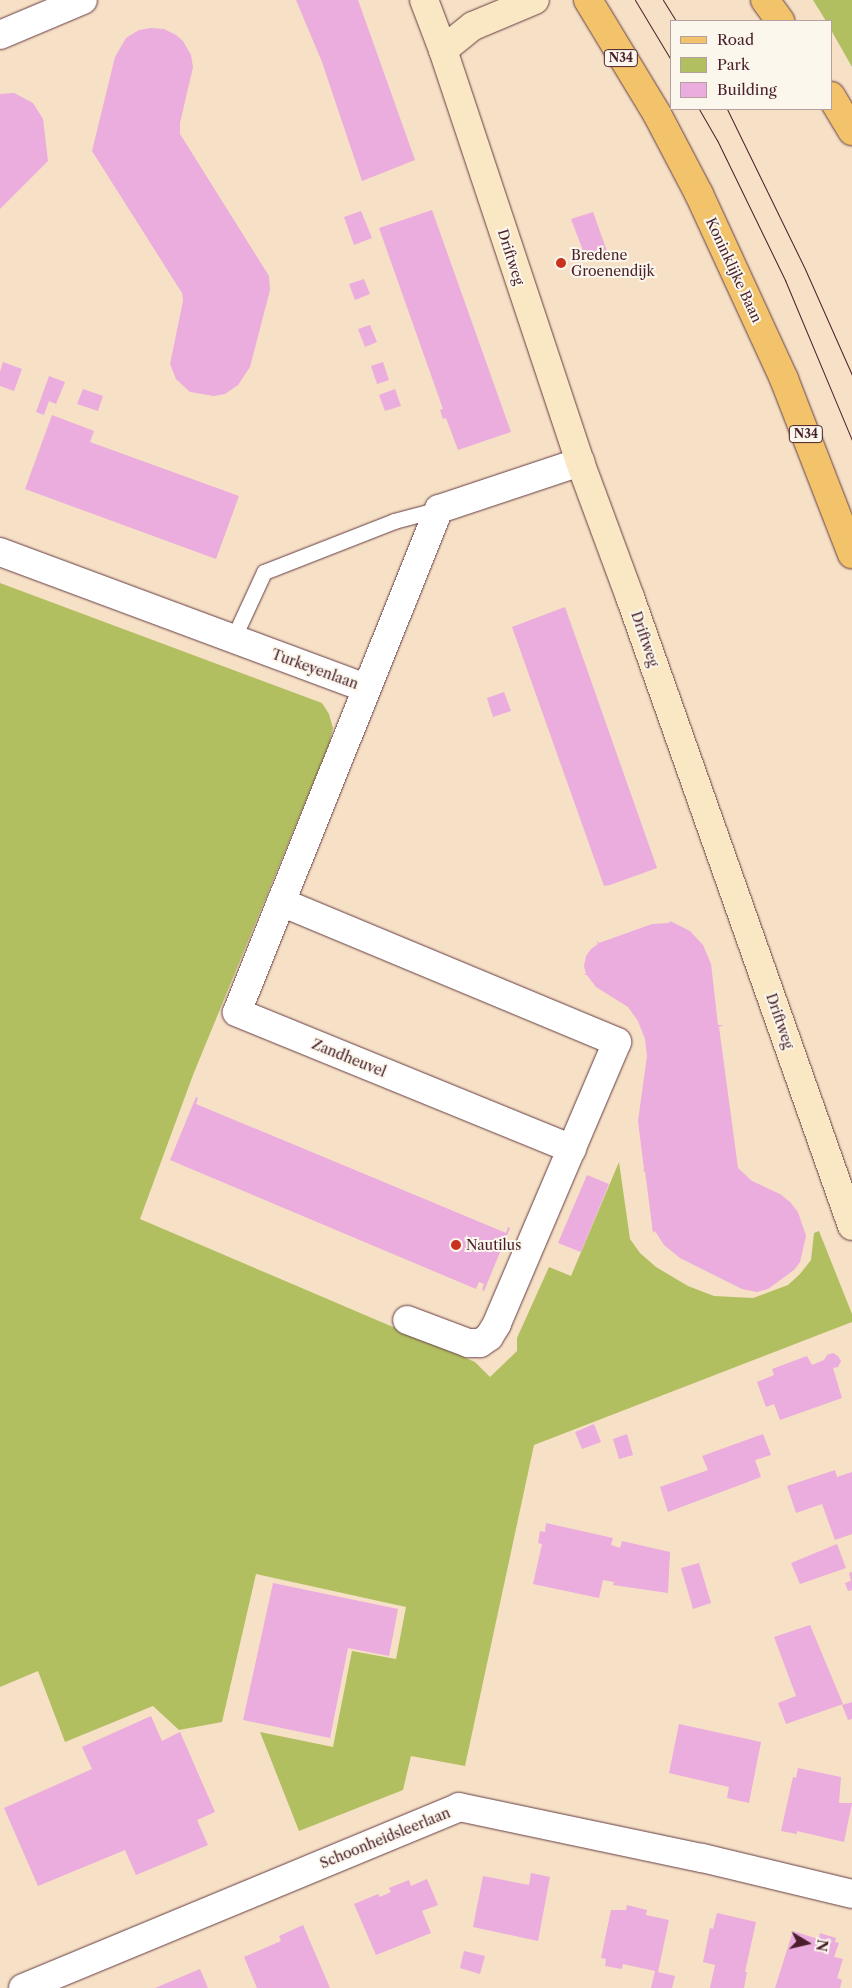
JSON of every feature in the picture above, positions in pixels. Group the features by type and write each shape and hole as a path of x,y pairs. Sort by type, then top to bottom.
{"main road":[{"name":"Koninklijke Baan","path":"588,0 657,114 699,194 784,379 852,554"},
{"path":"765,0 779,20"},
{"path":"832,98 852,131"}],"street":[{"path":"0,35 83,0"},
{"name":"Driftweg","path":"424,0 443,50 580,462 630,597 852,1226"},
{"path":"443,50 473,26 535,0"},
{"path":"439,510 580,462"},
{"name":"Turkeyenlaan","path":"0,552 167,612 233,639 366,688 439,510"},
{"name":"Zandheuvel","path":"366,688 237,1012 572,1149"},
{"path":"281,902 617,1042 497,1324 489,1337 480,1343 468,1343 407,1320"},
{"name":"Schoonheidsleerlaan","path":"23,1988 459,1807 702,1858 852,1894"}],"lane":[{"path":"233,639 264,572 394,521 439,510"}],"green space":[{"path":"813,0 852,0 852,67 832,32 832,20 825,20"},
{"path":"0,583 322,703 329,714 333,728 329,744 193,1075 140,1219 475,1362 490,1377 517,1351 517,1338 549,1267 571,1276 619,1162 630,1239 640,1253 656,1267 688,1286 714,1296 753,1298 788,1285 800,1274 811,1260 814,1233 819,1231 852,1314 852,1322 534,1445 465,1766 411,1756 403,1790 299,1831 260,1732 333,1747 352,1651 396,1659 406,1607 256,1574 222,1722 179,1730 153,1706 65,1742 38,1671 0,1687"}],"building":[{"path":"296,0 358,0 415,160 362,181 322,62"},
{"path":"151,28 164,29 176,35 183,41 191,55 193,67 180,123 180,134 269,276 270,290 250,367 238,385 225,394 214,396 190,392 176,379 170,364 183,301 182,293 92,151 115,57 126,38 139,30"},
{"path":"14,93 33,103 43,119 48,161 0,209 0,94"},
{"path":"432,210 511,432 458,450 446,418 443,419 440,410 443,409 379,228"},
{"path":"361,211 372,238 354,245 344,217"},
{"path":"593,212 608,254 587,261 571,219"},
{"path":"364,279 370,294 355,300 349,284"},
{"path":"370,325 377,342 365,347 358,329"},
{"path":"3,362 22,369 14,391 0,386 0,372"},
{"path":"383,362 389,380 377,384 371,366"},
{"path":"49,376 65,382 56,404 49,401 44,415 36,412"},
{"path":"83,389 103,396 98,411 77,404"},
{"path":"395,389 401,406 385,411 379,395"},
{"path":"52,415 94,431 90,442 239,496 216,559 25,489"},
{"path":"565,607 657,868 604,886 512,627"},
{"path":"504,692 511,711 493,717 487,698"},
{"path":"670,921 690,931 703,945 711,964 718,1025 723,1025 719,1027 738,1168 752,1181 780,1194 790,1202 798,1212 806,1236 800,1262 794,1270 768,1289 757,1292 742,1289 680,1258 664,1245 655,1231 653,1233 645,1171 643,1172 638,1121 647,1056 645,1039 638,1021 628,1007 596,987 587,975 584,975 586,974 584,966 586,956 598,944 596,940 599,943 652,924 669,923"},
{"path":"196,1097 198,1098 196,1104 506,1233 508,1227 510,1228 484,1291 482,1290 484,1284 479,1282 476,1289 170,1160"},
{"path":"587,1175 609,1184 581,1252 558,1243"},
{"path":"833,1353 841,1361 838,1367 833,1368 842,1398 780,1420 774,1404 766,1407 757,1382 774,1375 772,1369 807,1356 812,1365 824,1360 827,1355"},
{"path":"594,1424 601,1442 582,1449 575,1432"},
{"path":"627,1434 633,1455 619,1459 613,1439"},
{"path":"763,1434 771,1455 755,1460 761,1477 668,1512 660,1487 708,1470 702,1456"},
{"path":"835,1470 837,1477 852,1472 852,1534 835,1540 822,1504 796,1513 787,1486"},
{"path":"546,1523 613,1538 611,1545 620,1548 622,1541 670,1552 668,1593 613,1585 614,1582 603,1580 599,1598 533,1584 542,1544 538,1543 540,1531 545,1532"},
{"path":"837,1544 846,1568 800,1584 791,1563"},
{"path":"699,1563 711,1603 693,1609 681,1568"},
{"path":"852,1572 852,1590 848,1591 845,1583 851,1581 849,1573"},
{"path":"273,1583 398,1609 389,1656 348,1648 330,1738 243,1720"},
{"path":"810,1625 843,1704 786,1724 778,1703 796,1696 774,1637"},
{"path":"852,1702 852,1719 848,1720 842,1705"},
{"path":"151,1716 162,1741 180,1732 215,1812 197,1820 208,1845 136,1875 125,1850 38,1886 4,1808 92,1769 82,1747"},
{"path":"679,1724 761,1742 749,1803 727,1798 729,1787 669,1773"},
{"path":"798,1768 841,1777 839,1803 852,1803 844,1842 797,1831 797,1834 781,1831 793,1777 796,1778"},
{"path":"531,1873 550,1877 538,1941 473,1927 483,1876 529,1885"},
{"path":"427,1879 438,1905 422,1911 431,1933 376,1955 354,1904 378,1894 380,1897 391,1892 389,1888 409,1880 411,1886"},
{"path":"627,1905 647,1910 646,1915 669,1920 658,1972 675,1976 672,1988 651,1988 655,1971 623,1964 622,1969 605,1966 606,1959 601,1958 611,1910 626,1910"},
{"path":"717,1913 756,1922 745,1972 747,1972 744,1988 710,1988 715,1965 703,1962 710,1928 713,1929"},
{"path":"303,1925 330,1988 257,1988 244,1957 281,1941 279,1936"},
{"path":"793,1931 815,1938 819,1937 820,1933 836,1938 835,1942 839,1943 834,1957 843,1959 837,1978 842,1980 840,1988 775,1988"},
{"path":"464,1951 485,1956 480,1974 460,1968"},
{"path":"200,1969 208,1988 155,1988"}],"tram line":[{"path":"635,0 670,58"},
{"path":"663,0 675,20"},
{"path":"700,110 717,140 785,280 852,440"},
{"path":"727,110 805,269 852,375"}],"place":[{"name":"Bredene Groenendijk","path":"561,263"},
{"name":"Nautilus","path":"456,1245"}]}
